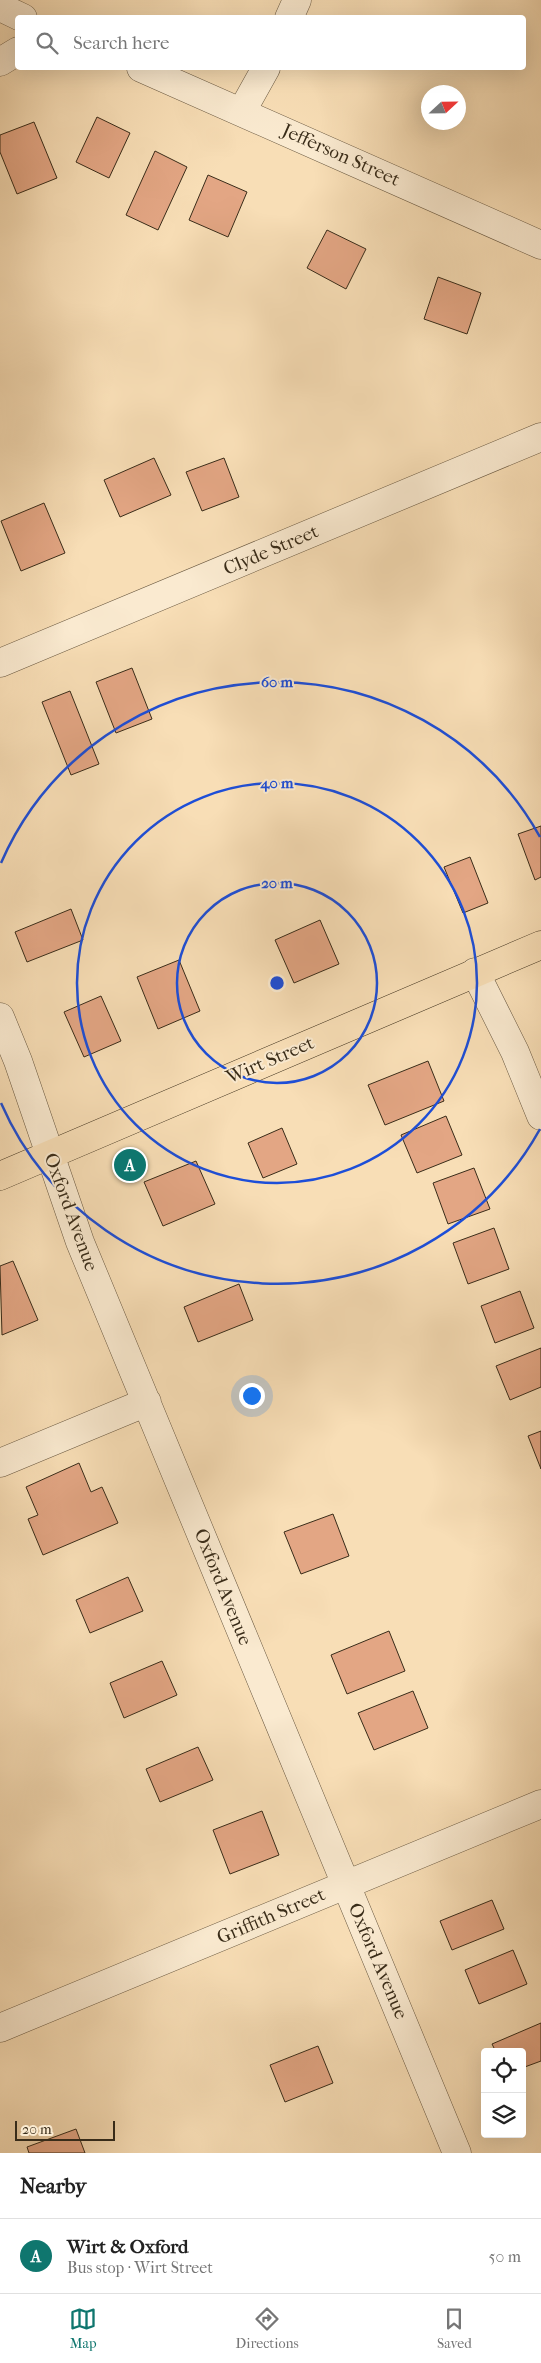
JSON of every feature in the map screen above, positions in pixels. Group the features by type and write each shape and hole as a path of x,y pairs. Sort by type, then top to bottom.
{"main road":[{"name":"Wirt Street","path":"0,1176 541,945"}],"street":[{"path":"290,15 297,0"},
{"path":"0,6 16,15"},
{"path":"0,62 15,53"},
{"name":"Jefferson Street","path":"146,70 541,245"},
{"path":"242,111 265,70"},
{"name":"Clyde Street","path":"0,663 541,437"},
{"path":"475,972 515,1052 541,1116"},
{"name":"Oxford Avenue","path":"0,1017 18,1061 80,1242 457,2153"},
{"path":"0,1463 146,1402"},
{"name":"Griffith Street","path":"0,2028 541,1804"}],"building":[{"path":"97,117 130,133 109,178 76,162"},
{"path":"34,122 57,178 17,194 0,152 0,135"},
{"path":"155,151 187,167 158,230 126,215"},
{"path":"208,175 247,192 228,237 189,220"},
{"path":"327,230 366,249 346,289 307,268"},
{"path":"438,277 481,293 467,334 424,319"},
{"path":"154,458 171,495 120,517 104,480"},
{"path":"224,458 239,497 202,511 186,472"},
{"path":"44,503 65,553 21,571 1,521"},
{"path":"132,668 152,719 116,733 96,682"},
{"path":"70,691 99,764 71,775 42,702"},
{"path":"541,826 541,877 535,880 518,834"},
{"path":"470,857 488,903 463,913 444,867"},
{"path":"71,909 83,940 27,962 15,932"},
{"path":"320,920 339,964 294,983 275,940"},
{"path":"179,960 200,1011 158,1029 137,977"},
{"path":"101,996 121,1041 84,1057 64,1012"},
{"path":"428,1061 444,1101 385,1125 368,1085"},
{"path":"446,1116 462,1155 417,1173 401,1135"},
{"path":"282,1128 297,1164 263,1178 248,1143"},
{"path":"196,1161 215,1204 163,1226 144,1182"},
{"path":"474,1168 490,1209 448,1224 433,1183"},
{"path":"494,1228 509,1269 468,1284 453,1243"},
{"path":"13,1261 38,1320 2,1335 0,1266"},
{"path":"239,1284 253,1320 198,1342 184,1307"},
{"path":"520,1291 534,1328 495,1343 481,1306"},
{"path":"541,1348 541,1387 510,1400 496,1366"},
{"path":"541,1431 541,1469 528,1436"},
{"path":"79,1463 91,1492 102,1487 118,1523 43,1555 28,1519 38,1515 26,1487"},
{"path":"333,1514 349,1556 301,1574 284,1532"},
{"path":"128,1577 143,1611 90,1633 76,1600"},
{"path":"389,1631 405,1671 347,1694 331,1655"},
{"path":"162,1661 177,1695 124,1718 110,1683"},
{"path":"413,1691 428,1728 374,1750 358,1713"},
{"path":"198,1747 213,1780 160,1802 146,1769"},
{"path":"262,1811 279,1855 230,1874 213,1830"},
{"path":"492,1900 504,1929 452,1950 440,1921"},
{"path":"513,1950 527,1984 479,2004 465,1970"},
{"path":"541,2023 541,2061 526,2067 526,2048 494,2048 492,2044"},
{"path":"318,2046 333,2083 285,2102 270,2065"},
{"path":"76,2129 85,2153 29,2153 27,2147"}],"place":[{"name":"Wirt & Oxford","path":"130,1165"}]}
